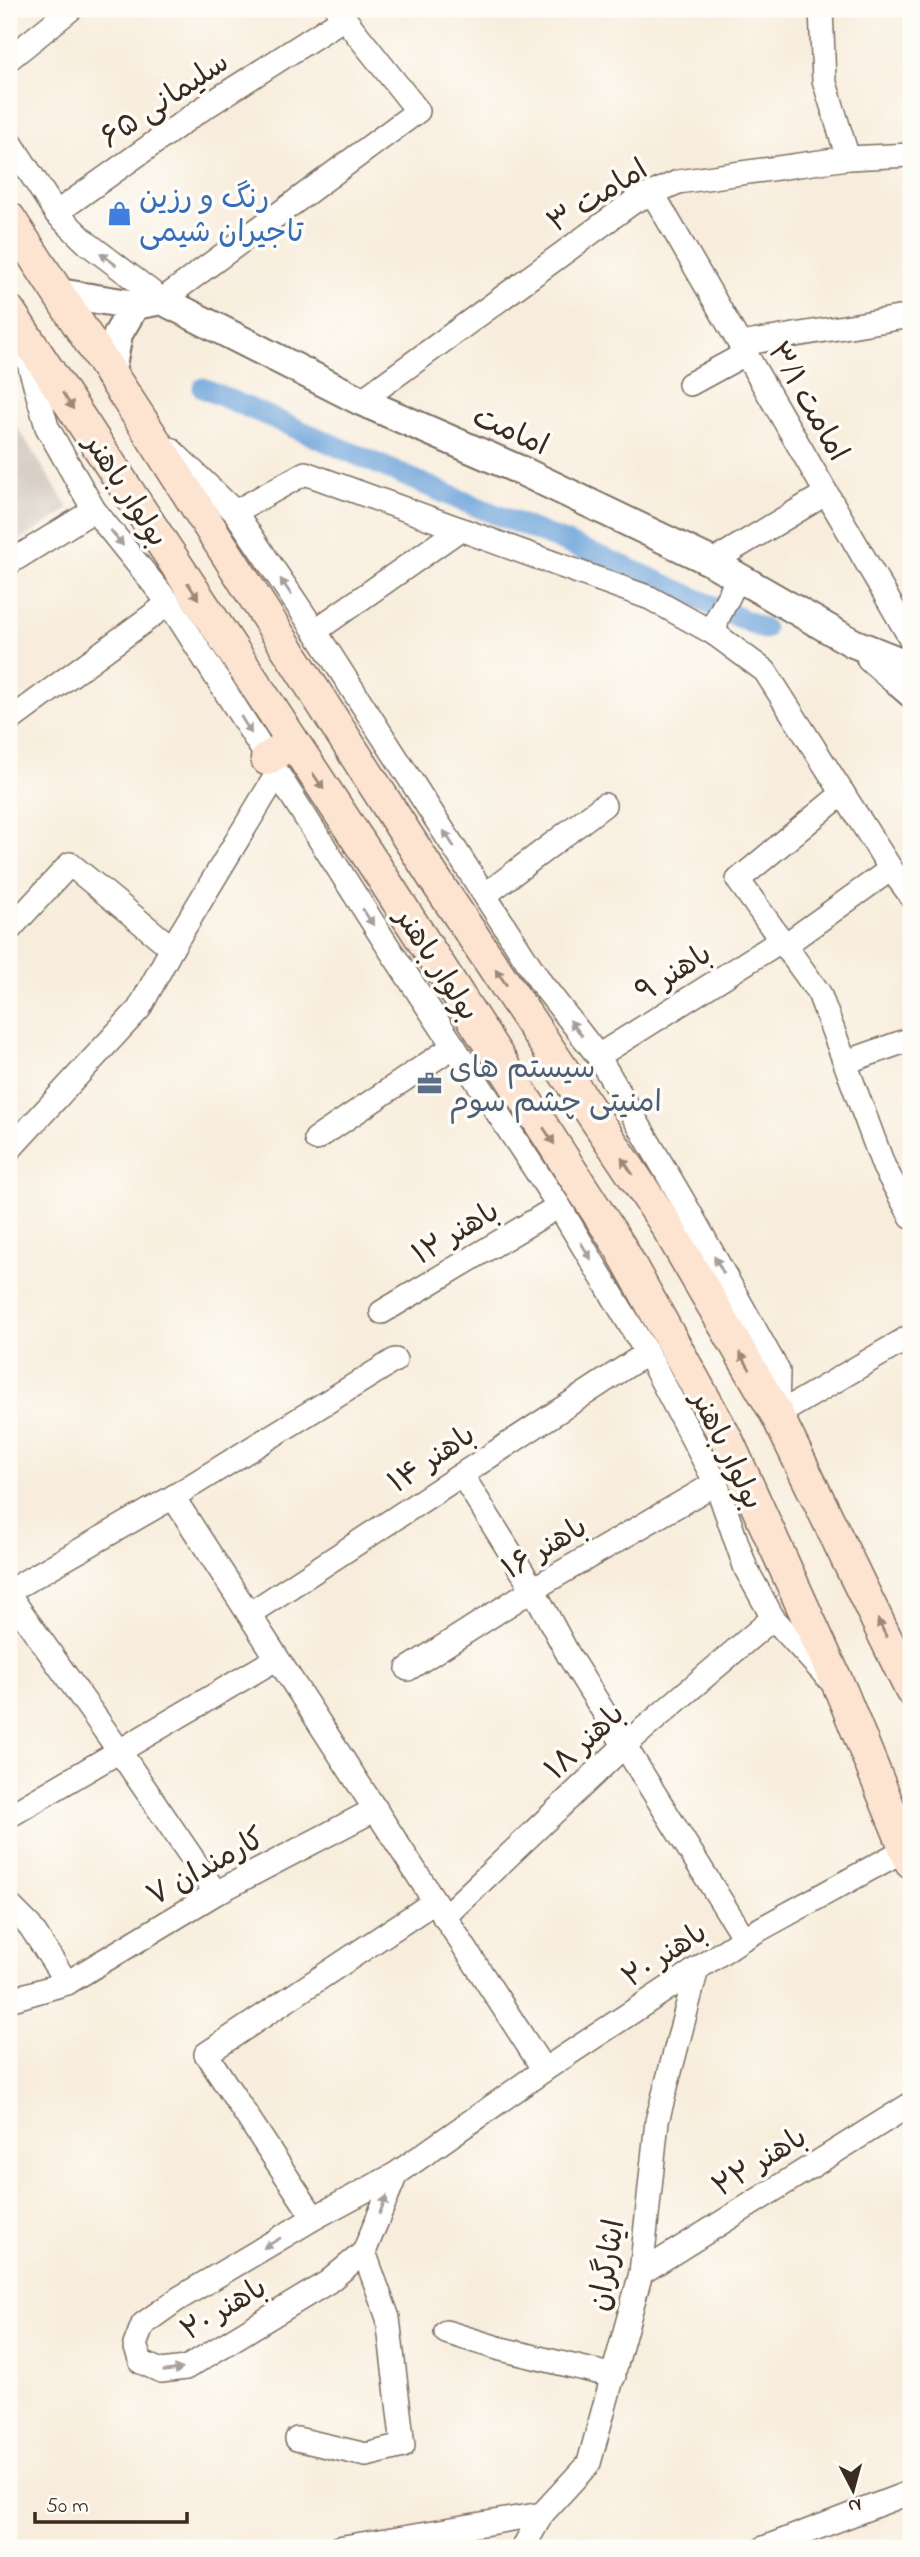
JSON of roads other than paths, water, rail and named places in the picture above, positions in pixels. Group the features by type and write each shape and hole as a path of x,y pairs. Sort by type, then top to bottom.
{"main road":[{"name":"بولوار باهنر","path":"9,218 434,878 673,1211 909,1679"},
{"name":"بولوار باهنر","path":"13,317 279,759 377,869 620,1247 727,1440 842,1693 909,1856"},
{"path":"377,869 399,863 414,845"},
{"path":"399,904 412,885 423,879 434,878"}],"street":[{"path":"9,59 71,9"},
{"path":"821,9 824,80 848,158"},
{"path":"110,376 118,334 148,302 418,111 341,13"},
{"name":"سلیمانی ۶۵","path":"56,213 341,13"},
{"path":"9,139 56,213 148,302"},
{"name":"امامت ۳","path":"361,401 633,202 678,182 848,158 911,155"},
{"name":"امامت ۳/۱","path":"653,194 911,639"},
{"name":"امامت","path":"59,293 148,302 361,401 522,471 712,562 724,607 853,643 911,666"},
{"path":"690,384 743,349 911,316"},
{"path":"13,317 47,427 94,510 169,603 279,759 454,1046 559,1206 647,1353 716,1483 746,1569 773,1618 842,1693"},
{"path":"145,426 235,512 315,631 541,983 598,1056 673,1211"},
{"path":"235,512 304,473 650,598 724,607 891,869 911,896"},
{"path":"712,562 825,494"},
{"path":"9,563 94,510"},
{"path":"315,631 460,529"},
{"path":"9,721 169,603"},
{"name":"امامت","path":"853,643 911,693"},
{"path":"9,1150 139,1009 279,759"},
{"path":"843,793 738,880 819,993 884,1167 911,1216"},
{"path":"485,895 604,805"},
{"path":"9,930 70,864 172,948"},
{"name":"باهنر ۹","path":"598,1056 783,942 891,869"},
{"path":"846,1062 911,1039"},
{"path":"316,1139 454,1046"},
{"name":"باهنر ۱۲","path":"382,1312 559,1206"},
{"path":"777,1415 911,1336"},
{"name":"باهنر ۱۴","path":"249,1614 647,1353"},
{"path":"216,1893 9,1593 173,1497 395,1360"},
{"path":"462,1475 533,1589 569,1656 744,1938"},
{"name":"باهنر ۱۶","path":"408,1668 533,1589 716,1483"},
{"path":"173,1497 544,2070"},
{"name":"باهنر ۱۸","path":"314,2218 206,2054 439,1909 773,1618"},
{"path":"9,1815 276,1659"},
{"name":"کارمندان ۷","path":"9,2000 67,1983 216,1893 376,1810"},
{"name":"باهنر ۲۰","path":"396,2174 364,2252 328,2282 186,2368 161,2371 141,2362 135,2345 143,2324 178,2299 314,2218 396,2174 544,2070 744,1938 909,1856"},
{"path":"9,1905 30,1926 67,1983"},
{"name":"ایثارگران","path":"523,2548 542,2514 589,2463 641,2273 657,2121 697,1969"},
{"name":"باهنر ۲۲","path":"641,2273 911,2104"},
{"path":"297,2439 366,2455 403,2446 388,2318 364,2252"},
{"path":"446,2332 501,2349 614,2376"},
{"path":"764,2548 815,2539 911,2492"},
{"path":"338,2548 542,2514"}],"waterway":[{"path":"203,388 465,502 624,566 764,629"}],"place":[{"name":"رنگ و رزین تاجیران شیمی","path":"119,214"},
{"name":"سیستم های امنیتی چشم سوم","path":"429,1084"}]}
